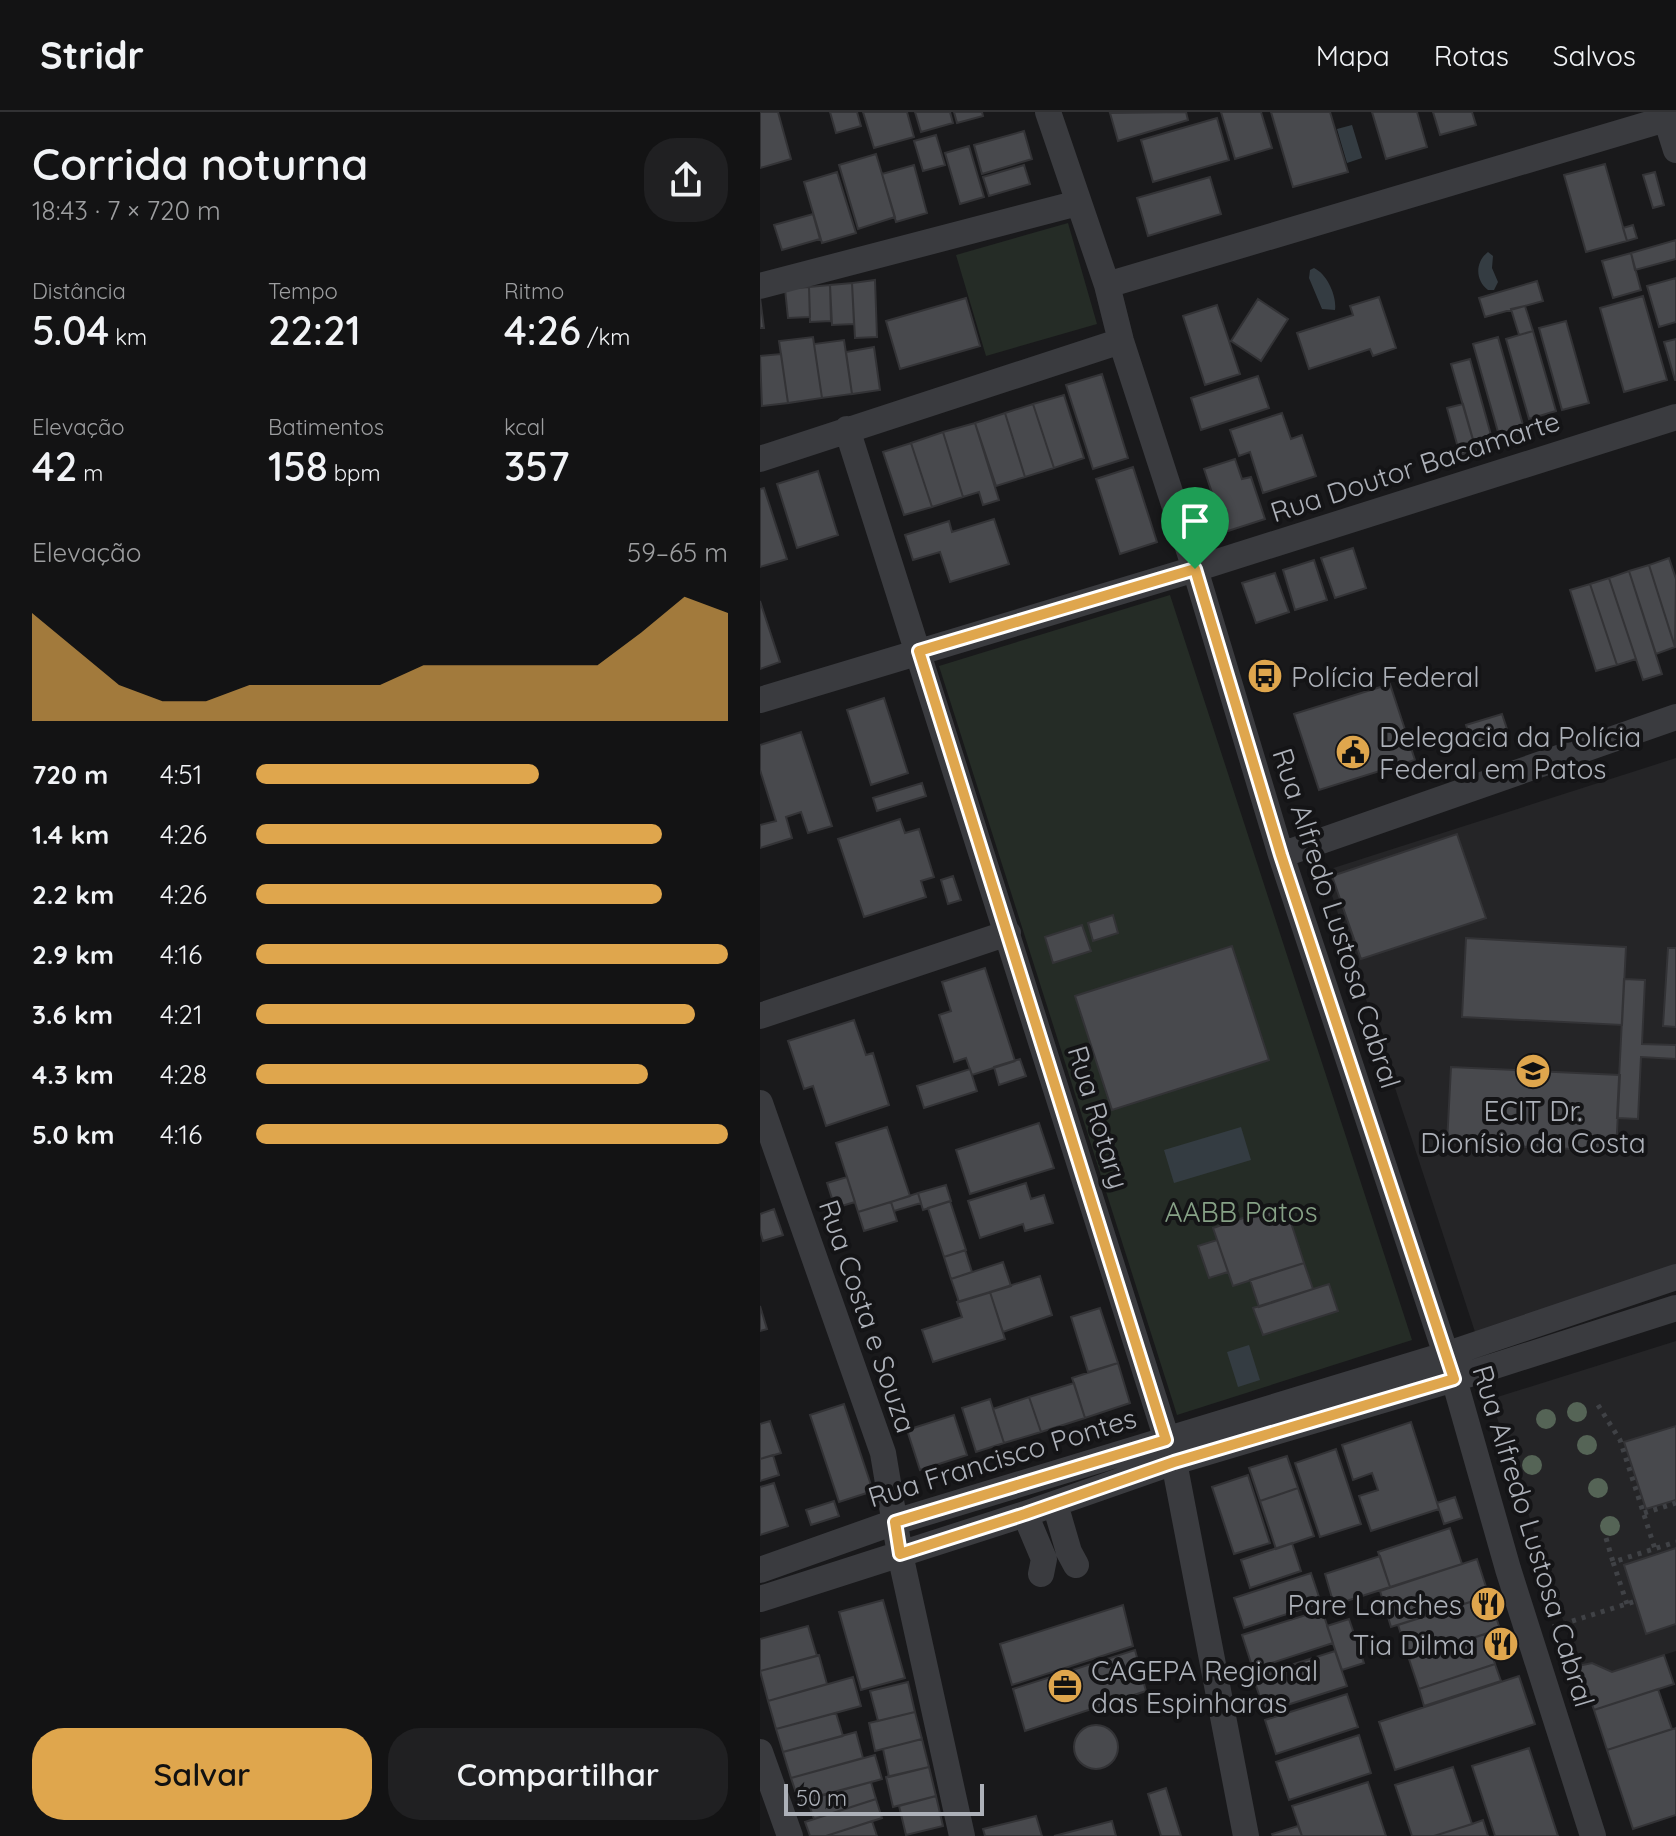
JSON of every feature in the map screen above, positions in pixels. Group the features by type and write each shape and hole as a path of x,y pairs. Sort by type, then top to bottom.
{"street":[{"name":"Rua Alfredo Lustosa Cabral","path":"1048,112 1107,285 1121,341 1195,569 1281,855 1449,1367 1593,1836"},
{"path":"1107,285 1669,116 1676,150"},
{"path":"760,286 1078,203"},
{"path":"760,459 1121,341"},
{"name":"Rua Doutor Bacamarte","path":"760,700 1195,569 1676,417"},
{"name":"Rua Rotary","path":"847,429 1170,1451 1246,1836"},
{"path":"1281,855 1676,717"},
{"path":"760,1016 1008,933"},
{"name":"Rua Costa e Souza","path":"760,1103 883,1453 900,1554 962,1836"},
{"name":"Rua Francisco Pontes","path":"1449,1367 1676,1277"},
{"name":"Rua Francisco Pontes","path":"760,1570 895,1522 1170,1451 1449,1367 1676,1308"},
{"name":"Rua Francisco Pontes","path":"760,1599 1055,1504 1170,1451"},
{"path":"1055,1504 1076,1565"},
{"path":"1025,1514 1044,1559 1041,1574"},
{"path":"760,1752 790,1836"}],"path":[{"path":"1598,1405 1620,1440 1655,1549"},
{"path":"1644,1513 1676,1503"},
{"path":"1606,1538 1627,1604"},
{"path":"1613,1562 1676,1542"},
{"path":"1529,1635 1636,1601"}],"shaded area":[{"path":"1352,125 1362,158 1347,163 1337,129"},
{"path":"1488,252 1493,256 1492,268 1498,282 1494,290 1484,286 1478,271"},
{"path":"1314,268 1330,286 1335,310 1322,309 1309,278 1310,270"},
{"name":"ECIT Dr. Dionísio da Costa","path":"1676,758 1676,1271 1476,1335 1324,871"},
{"path":"1241,1127 1251,1160 1174,1183 1164,1150"},
{"path":"1676,1341 1676,1651 1612,1672 1592,1663 1578,1666 1491,1399"},
{"path":"1249,1345 1260,1380 1238,1387 1227,1352"}],"green space":[{"path":"1068,223 1097,324 986,356 956,255"},
{"name":"AABB Patos","path":"1170,595 1412,1340 1177,1415 939,666"}],"building":[{"path":"760,112 778,112 791,159 760,168"},
{"path":"830,112 857,112 861,126 836,133"},
{"path":"863,112 907,112 914,137 874,148"},
{"path":"915,112 950,112 953,123 921,132"},
{"path":"954,112 982,112 983,116 957,123"},
{"path":"1186,112 1188,120 1118,141 1110,113"},
{"path":"1221,112 1261,112 1272,148 1235,159"},
{"path":"1271,112 1330,112 1348,172 1293,187"},
{"path":"1372,112 1417,112 1427,147 1386,159"},
{"path":"1433,112 1472,112 1476,125 1440,135"},
{"path":"1217,118 1229,160 1153,182 1141,140"},
{"path":"1024,131 1032,159 982,174 974,145"},
{"path":"936,135 945,165 923,171 914,141"},
{"path":"969,146 984,197 960,204 945,153"},
{"path":"876,154 895,217 858,229 839,165"},
{"path":"1605,164 1627,241 1586,252 1564,175"},
{"path":"914,165 927,213 896,222 882,174"},
{"path":"1024,165 1030,184 989,196 983,177"},
{"path":"837,172 856,233 822,243 804,182"},
{"path":"1655,172 1664,205 1653,208 1643,175"},
{"path":"1210,177 1221,214 1148,236 1137,198"},
{"path":"813,214 820,239 782,250 774,225"},
{"path":"1633,225 1637,238 1627,241 1623,228"},
{"path":"1676,240 1676,259 1635,270 1631,253"},
{"path":"1631,253 1641,290 1613,298 1602,261"},
{"path":"1676,278 1676,322 1659,327 1647,286"},
{"path":"875,280 877,337 855,338 852,283"},
{"path":"1537,281 1543,301 1485,317 1479,298"},
{"path":"852,283 854,324 832,325 830,285"},
{"path":"830,285 831,321 810,322 809,287"},
{"path":"809,287 810,317 788,318 785,289"},
{"path":"1643,296 1667,380 1624,392 1600,308"},
{"path":"1379,297 1396,348 1373,356 1370,349 1309,369 1297,333 1353,315 1350,306"},
{"path":"760,298 764,328 760,328"},
{"path":"966,298 980,346 900,369 886,321"},
{"path":"1258,299 1288,319 1261,361 1231,341"},
{"path":"1217,305 1240,374 1205,385 1183,316"},
{"path":"1525,306 1533,331 1519,335 1511,309"},
{"path":"1566,321 1589,403 1562,410 1539,328"},
{"path":"1533,331 1556,411 1529,419 1506,339"},
{"path":"813,337 822,398 788,403 779,341"},
{"path":"1498,337 1525,432 1500,439 1473,344"},
{"path":"1676,339 1676,380 1675,380 1664,342"},
{"path":"844,340 852,394 822,398 814,344"},
{"path":"874,347 880,390 852,394 846,352"},
{"path":"781,354 788,403 762,406 760,356"},
{"path":"1470,359 1491,435 1473,440 1451,364"},
{"path":"1102,374 1128,458 1093,469 1066,385"},
{"path":"1258,376 1269,408 1201,430 1191,398"},
{"path":"1064,395 1084,458 1054,468 1033,404"},
{"path":"1033,404 1054,468 1025,477 1005,413"},
{"path":"1463,404 1476,450 1460,455 1447,408"},
{"path":"1005,413 1025,477 996,486 975,423"},
{"path":"1282,413 1291,439 1302,435 1316,476 1263,493 1250,452 1239,456 1230,430"},
{"path":"975,423 999,500 983,505 979,492 963,497 943,432"},
{"path":"943,432 963,497 932,507 911,443"},
{"path":"911,443 932,507 904,515 883,452"},
{"path":"1235,459 1242,479 1251,477 1265,519 1225,532 1204,469"},
{"path":"1133,467 1157,542 1120,554 1096,479"},
{"path":"818,471 838,535 797,548 777,484"},
{"path":"764,488 787,559 760,567 760,489"},
{"path":"994,519 1009,564 950,582 940,552 913,560 905,535 949,521 952,532"},
{"path":"1353,548 1366,588 1335,598 1321,558"},
{"path":"1669,558 1676,579 1675,647 1649,565"},
{"path":"1314,560 1327,600 1295,610 1283,570"},
{"path":"1649,565 1675,647 1656,654 1629,571"},
{"path":"1629,571 1662,674 1643,680 1609,578"},
{"path":"1275,573 1289,612 1256,623 1242,583"},
{"path":"1609,578 1636,659 1617,665 1590,584"},
{"path":"1590,584 1617,665 1596,671 1570,590"},
{"path":"760,601 780,662 760,669"},
{"path":"1390,684 1415,760 1319,790 1294,714"},
{"path":"884,698 908,773 871,785 847,710"},
{"path":"1502,714 1509,735 1473,747 1466,725"},
{"path":"801,732 832,826 808,833 801,812 786,817 792,838 760,848 760,825 776,821 760,770 760,745"},
{"path":"922,783 926,796 877,811 873,798"},
{"path":"900,819 905,833 919,829 934,877 921,881 926,897 864,917 838,839"},
{"path":"1457,834 1486,918 1361,959 1332,876"},
{"path":"953,876 961,900 948,904 941,880"},
{"path":"1113,915 1118,933 1093,941 1088,923"},
{"path":"1082,925 1091,951 1053,963 1045,937"},
{"path":"1466,938 1626,947 1622,1025 1462,1017"},
{"path":"1232,946 1269,1060 1112,1110 1075,996"},
{"path":"1668,948 1676,948 1676,1027 1663,1026"},
{"path":"985,968 1015,1061 972,1075 966,1058 954,1062 939,1015 951,1011 942,982"},
{"path":"1624,979 1645,980 1642,1044 1676,1045 1676,1059 1641,1057 1638,1119 1617,1118"},
{"path":"854,1020 866,1055 873,1053 889,1105 826,1126 813,1086 804,1089 788,1041"},
{"path":"1020,1059 1026,1076 999,1085 994,1067"},
{"path":"1451,1067 1620,1075 1616,1151 1447,1143"},
{"path":"970,1069 977,1091 924,1108 917,1086"},
{"path":"1039,1123 1054,1168 970,1194 956,1150"},
{"path":"887,1127 910,1196 858,1212 836,1143"},
{"path":"847,1177 855,1202 835,1208 827,1183"},
{"path":"1026,1183 1031,1199 1044,1195 1053,1223 1025,1231 1023,1224 980,1238 968,1201"},
{"path":"946,1185 951,1201 923,1210 918,1193"},
{"path":"918,1193 921,1203 894,1211 891,1202"},
{"path":"950,1201 966,1250 944,1257 928,1208"},
{"path":"891,1202 897,1221 864,1231 858,1212"},
{"path":"1285,1204 1304,1263 1233,1286 1213,1228"},
{"path":"774,1209 783,1235 763,1241 760,1214"},
{"path":"1217,1240 1228,1272 1209,1278 1198,1246"},
{"path":"965,1250 972,1272 951,1279 944,1257"},
{"path":"1003,1262 1011,1286 959,1302 951,1279"},
{"path":"1304,1263 1313,1289 1259,1307 1250,1280"},
{"path":"1040,1276 1052,1315 1003,1332 990,1292"},
{"path":"1329,1284 1338,1311 1263,1335 1253,1308"},
{"path":"990,1292 1005,1339 933,1362 922,1330 962,1317 957,1302"},
{"path":"760,1306 767,1329 760,1331"},
{"path":"1100,1308 1118,1363 1088,1372 1071,1317"},
{"path":"1118,1363 1130,1403 1085,1418 1072,1378"},
{"path":"1074,1383 1085,1418 1041,1432 1029,1397"},
{"path":"1029,1397 1041,1432 1004,1443 993,1409"},
{"path":"990,1399 1004,1443 976,1452 962,1408"},
{"path":"844,1404 873,1491 839,1502 810,1415"},
{"path":"954,1415 967,1455 920,1470 907,1430"},
{"path":"770,1421 781,1453 760,1459 760,1424"},
{"path":"1411,1422 1439,1509 1371,1531 1359,1496 1378,1490 1372,1473 1353,1480 1342,1445"},
{"path":"1676,1426 1676,1500 1646,1509 1624,1442"},
{"path":"1336,1449 1361,1524 1320,1537 1295,1463"},
{"path":"773,1455 779,1475 760,1481 760,1459"},
{"path":"1287,1456 1298,1488 1260,1501 1249,1468"},
{"path":"1248,1475 1270,1543 1234,1554 1212,1487"},
{"path":"774,1483 788,1526 760,1535 760,1487"},
{"path":"1298,1488 1314,1536 1276,1549 1260,1501"},
{"path":"1455,1497 1462,1518 1444,1524 1437,1503"},
{"path":"834,1501 839,1516 811,1525 806,1510"},
{"path":"1450,1528 1462,1564 1390,1587 1378,1552"},
{"path":"1292,1543 1301,1571 1250,1588 1241,1560"},
{"path":"1676,1548 1676,1624 1646,1634 1624,1565"},
{"path":"1380,1556 1390,1587 1334,1605 1325,1574"},
{"path":"1477,1559 1489,1596 1391,1627 1380,1591"},
{"path":"1311,1573 1321,1603 1244,1628 1234,1598"},
{"path":"1489,1596 1500,1629 1409,1659 1398,1625"},
{"path":"883,1600 905,1678 861,1690 839,1612"},
{"path":"1123,1605 1133,1646 1012,1685 1000,1644"},
{"path":"1322,1610 1333,1643 1253,1669 1242,1635"},
{"path":"1349,1619 1364,1663 1342,1670 1327,1626"},
{"path":"808,1626 817,1656 760,1671 760,1639"},
{"path":"1485,1634 1495,1664 1419,1689 1409,1659"},
{"path":"1135,1650 1146,1691 1025,1731 1013,1689"},
{"path":"1335,1651 1347,1686 1265,1712 1253,1677"},
{"path":"819,1655 827,1684 768,1701 760,1671"},
{"path":"1664,1655 1674,1684 1594,1710 1578,1666 1592,1663 1612,1672"},
{"path":"1495,1664 1501,1681 1424,1706 1419,1689"},
{"path":"1519,1676 1535,1724 1395,1770 1379,1722"},
{"path":"853,1677 861,1706 776,1729 768,1701"},
{"path":"908,1682 915,1712 878,1721 870,1691"},
{"path":"1658,1689 1672,1729 1607,1750 1594,1710"},
{"path":"1347,1694 1358,1727 1276,1754 1265,1720"},
{"path":"915,1712 922,1739 875,1751 869,1723"},
{"path":"836,1713 843,1736 783,1752 776,1729"},
{"path":"1096,1725 1112,1731 1118,1747 1112,1763 1096,1769 1080,1763 1074,1747 1080,1731"},
{"path":"1676,1728 1676,1815 1633,1829 1607,1750"},
{"path":"856,1732 863,1758 791,1778 783,1752"},
{"path":"1359,1735 1371,1773 1289,1800 1276,1762"},
{"path":"922,1739 929,1767 889,1777 883,1749"},
{"path":"1529,1748 1558,1836 1495,1836 1472,1766"},
{"path":"875,1755 882,1779 799,1802 791,1778"},
{"path":"929,1767 936,1796 893,1807 886,1777"},
{"path":"1453,1767 1472,1824 1434,1836 1412,1836 1395,1785"},
{"path":"871,1782 876,1799 814,1819 807,1799"},
{"path":"1368,1782 1386,1836 1302,1836 1292,1806"},
{"path":"1166,1788 1181,1836 1161,1836 1148,1794"},
{"path":"936,1796 943,1826 906,1835 899,1806"},
{"path":"876,1799 882,1818 826,1836 810,1836 805,1822"},
{"path":"1036,1816 1042,1836 985,1836 983,1829"},
{"path":"1483,1820 1488,1836 1434,1836 1472,1824"},
{"path":"872,1821 877,1836 826,1836"},
{"path":"1112,1821 1116,1836 1054,1836"},
{"path":"1298,1826 1302,1836 1272,1834"}],"place":[{"name":"Polícia Federal","path":"1265,676"},
{"name":"Delegacia da Polícia Federal em Patos","path":"1353,752"},
{"name":"ECIT Dr. Dionísio da Costa","path":"1533,1071"},
{"name":"Pare Lanches","path":"1488,1604"},
{"name":"Tia Dilma","path":"1501,1644"},
{"name":"CAGEPA Regional das Espinharas","path":"1065,1686"}],"route":[{"path":"1195,569 1281,855 1454,1379 1174,1462 900,1554 895,1522 1166,1440 919,651 1195,569"}]}
